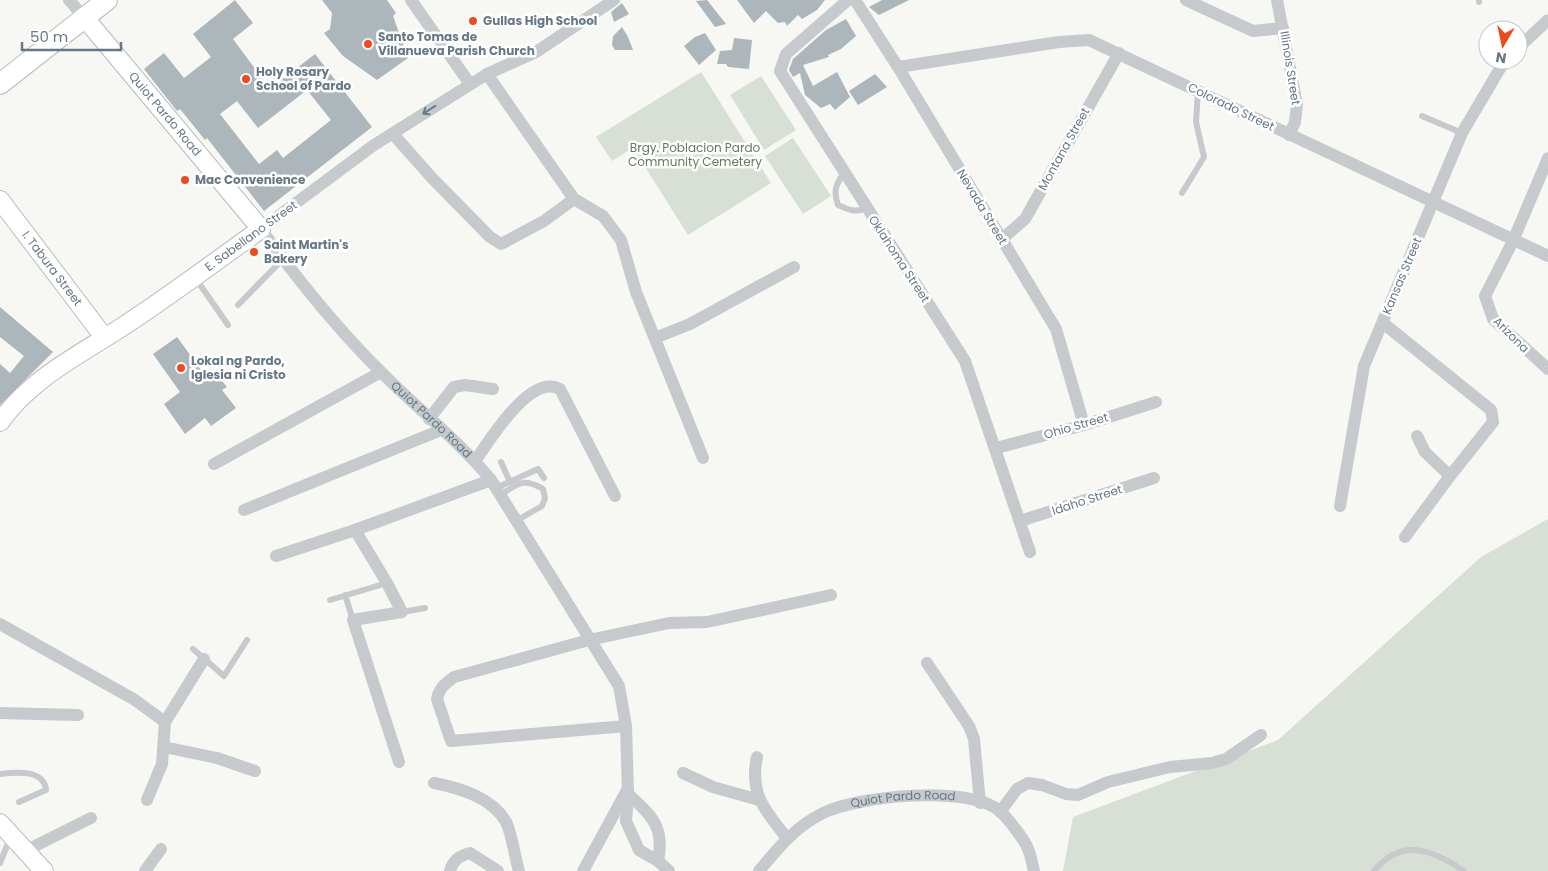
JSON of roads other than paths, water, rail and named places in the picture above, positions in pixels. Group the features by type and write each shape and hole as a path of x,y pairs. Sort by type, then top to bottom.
{"main road":[{"path":"0,84 108,0"}],"street":[{"path":"69,0 84,17"},
{"path":"411,0 470,84"},
{"name":"E. Sabellano Street","path":"0,422 9,410 45,375 123,326 194,277 393,134 487,74 536,52 614,0"},
{"name":"Oklahoma Street","path":"848,0 786,54 780,71 965,362 1030,552"},
{"name":"Nevada Street","path":"855,0 898,67 1056,329 1084,425"},
{"path":"1186,0 1253,31 1283,28"},
{"name":"Illinois Street","path":"1277,0 1297,105 1295,122 1289,135"},
{"name":"Quiot Pardo Road","path":"84,17 261,229 330,319 429,420 475,461 496,488 619,686 626,726 628,791 626,821 639,850 658,861"},
{"path":"1528,39 1548,20"},
{"name":"Colorado Street","path":"898,67 1059,42 1089,40 1548,256"},
{"name":"Montana Street","path":"1002,239 1025,219 1119,53"},
{"name":"Kansas Street","path":"1340,506 1364,366 1462,133 1499,70"},
{"path":"487,74 574,199 602,216 621,240 636,292 703,458"},
{"path":"393,134 432,178 490,237 501,244 544,221 574,199"},
{"name":"Arizona","path":"1546,365 1493,319 1485,296 1513,241 1548,158"},
{"name":"I. Tabura Street","path":"0,200 104,337"},
{"path":"655,338 690,324 794,267"},
{"path":"1383,322 1491,410 1493,422 1405,537"},
{"path":"214,464 381,372"},
{"path":"475,461 509,414 543,386 552,384 560,388 615,496"},
{"path":"429,420 454,387 465,385 493,389"},
{"name":"Ohio Street","path":"996,448 1084,425 1156,402"},
{"path":"244,510 441,430"},
{"path":"1417,436 1425,452 1450,476"},
{"name":"Idaho Street","path":"1020,521 1154,478"},
{"path":"276,556 355,530 496,488"},
{"path":"355,530 402,612 353,620 399,762"},
{"path":"626,726 451,741 437,699 443,686 454,677 589,640 669,624 707,622 831,595"},
{"path":"0,624 135,700 165,722"},
{"path":"147,800 162,764 165,722 204,659"},
{"path":"927,663 969,726 976,754 980,803"},
{"path":"0,713 78,715"},
{"path":"1000,812 1017,789 1028,783 1078,795 1108,782 1170,767 1212,763 1226,759 1261,735"},
{"path":"164,747 217,758 255,771"},
{"path":"757,757 753,774 759,800 786,837"},
{"path":"683,772 712,787 759,800"},
{"path":"434,783 455,787 479,796 494,809 506,822 518,871"},
{"path":"582,871 628,791 652,816 661,842 658,861 669,871"},
{"name":"Quiot Pardo Road","path":"759,871 786,837 821,814 836,807 879,798 920,795 980,803 1000,812 1028,848 1034,871"},
{"path":"25,851 92,818"},
{"path":"6,829 44,871"},
{"path":"145,871 161,849"},
{"path":"450,871 452,864 459,856 470,853 498,871"}],"lane":[{"path":"1182,193 1204,156 1196,122 1198,91"},
{"path":"1422,116 1462,133"},
{"path":"844,173 836,184 835,195 838,205 859,212 867,208"},
{"path":"238,305 283,259"},
{"path":"194,277 228,325"},
{"path":"501,462 510,482"},
{"path":"496,488 538,469 544,478"},
{"path":"496,488 531,482 543,489 545,498 542,506 516,521"},
{"path":"330,600 387,583"},
{"path":"346,595 353,620"},
{"path":"402,612 425,608"},
{"path":"193,649 224,676 247,640"},
{"path":"0,774 36,775 46,785 46,790 43,792 19,802"},
{"path":"0,863 6,829"},
{"path":"1374,871 1387,857 1409,849 1429,852 1445,858 1464,871"}],"place":[{"name":"Gullas High School","path":"473,21"},
{"name":"Santo Tomas de Villanueva Parish Church","path":"368,44"},
{"name":"Holy Rosary School of Pardo","path":"246,79"},
{"name":"Mac Convenience","path":"185,180"},
{"name":"Saint Martin's Bakery","path":"254,252"},
{"name":"Lokal ng Pardo, Iglesia ni Cristo","path":"181,368"}],"park label":[{"name":"Brgy. Poblacion Pardo Community Cemetery","path":"695,155"}]}
